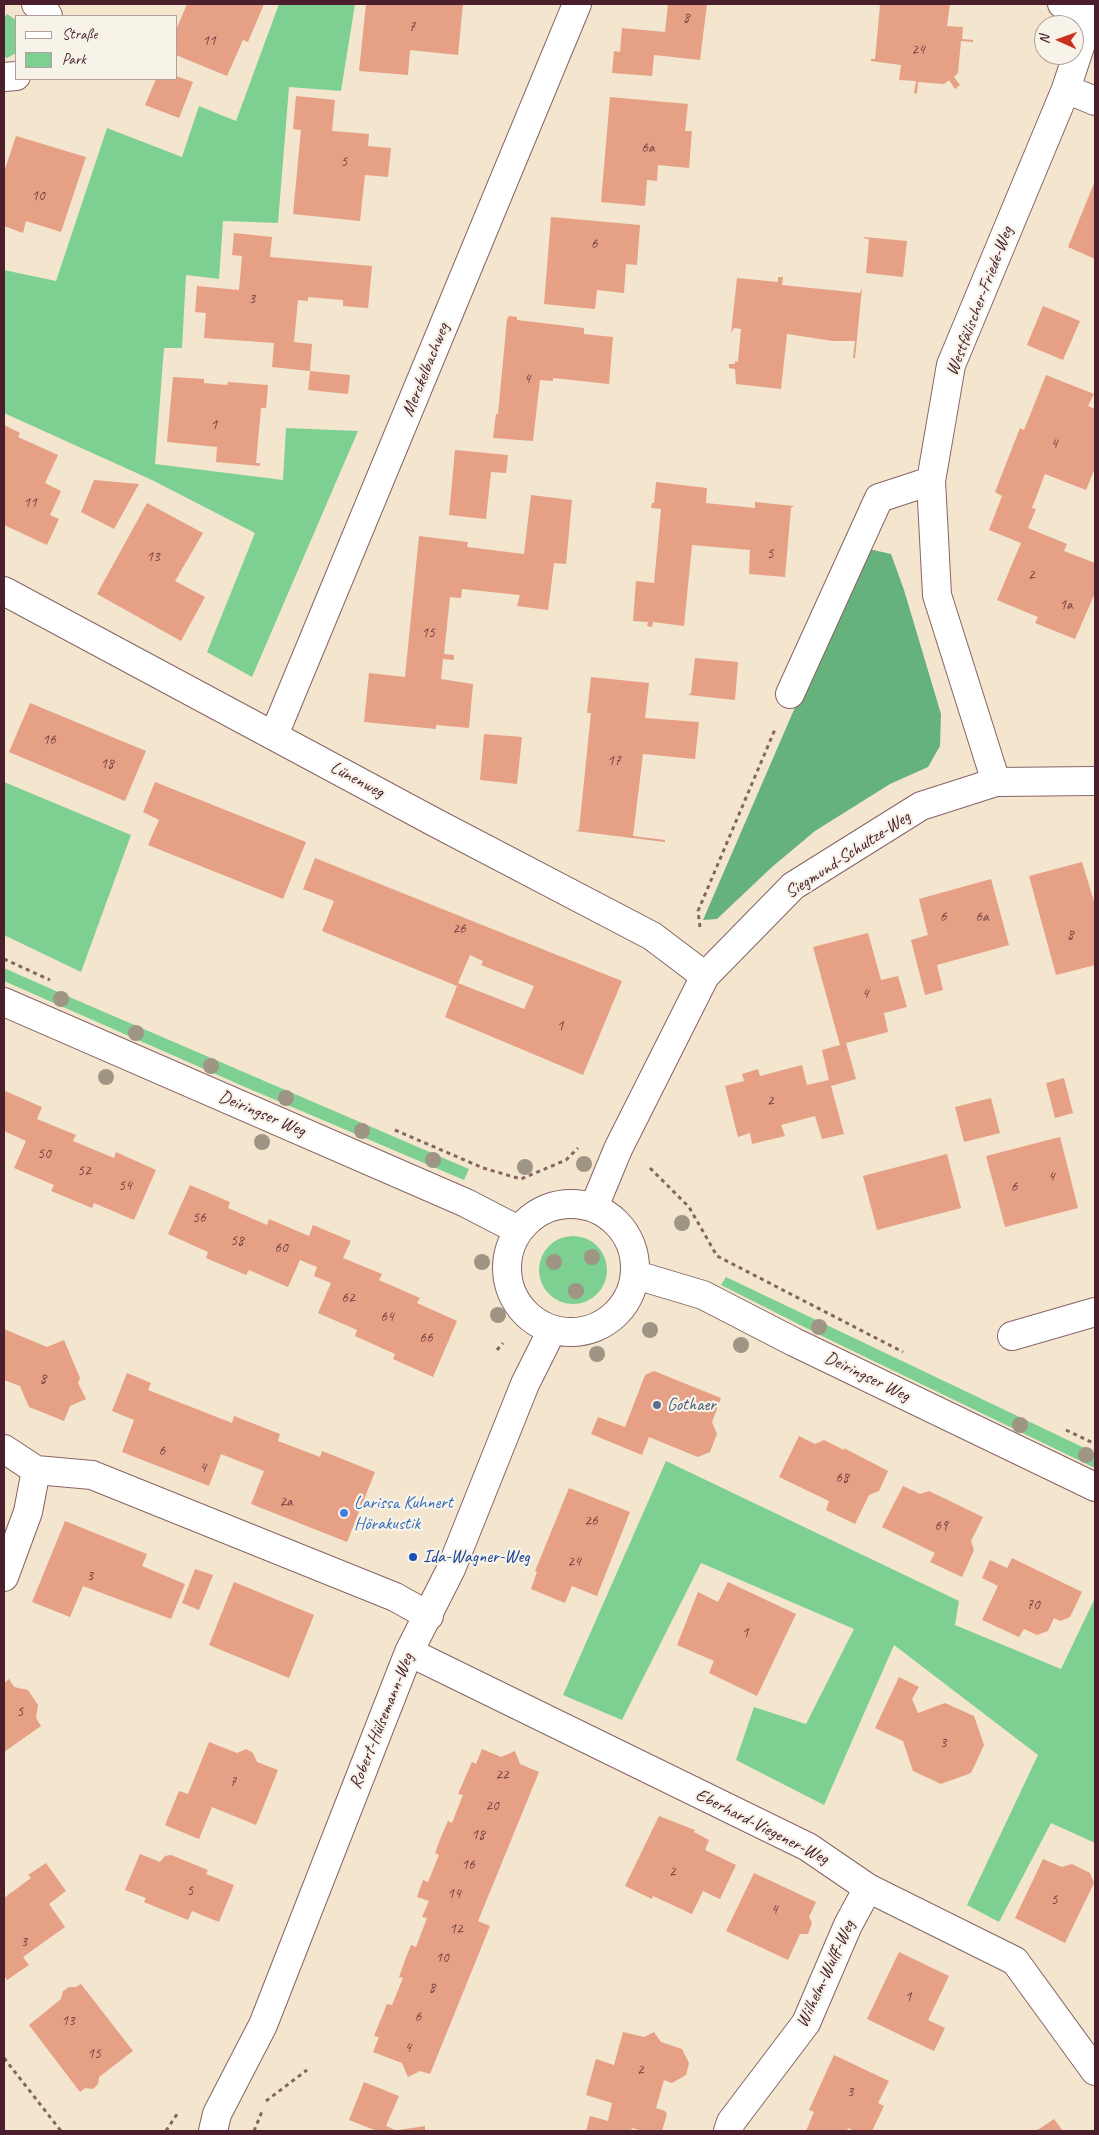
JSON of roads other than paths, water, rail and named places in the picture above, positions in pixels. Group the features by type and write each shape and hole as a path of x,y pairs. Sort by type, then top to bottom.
{"street":[{"path":"36,4 44,9 47,15"},
{"name":"Merckelbachweg","path":"274,735 577,4"},
{"path":"1062,4 1091,10"},
{"name":"Westfälischer-Friede-Weg","path":"996,782 937,595 931,481 951,365 1066,89 1091,10"},
{"path":"1066,89 1095,101"},
{"path":"790,694 879,498 931,481"},
{"name":"Lünenweg","path":"4,590 652,936 705,976"},
{"name":"Siegmund-Schultze-Weg","path":"594,1207 618,1149 705,976 793,886 921,806 996,782 1095,780"},
{"name":"Deiringser Weg","path":"4,1002 466,1203 518,1230"},
{"path":"566,1203 594,1207 617,1222 632,1246 636,1275 626,1302 607,1322 580,1333 552,1330 526,1315 509,1289 507,1258 518,1230 540,1211 566,1203"},
{"name":"Deiringser Weg","path":"636,1275 703,1295 794,1342 1095,1487"},
{"path":"1012,1336 1095,1312"},
{"name":"Robert-Hülsemann-Weg","path":"210,2126 263,2024 409,1652 451,1569 525,1384 552,1330"},
{"path":"4,1449 36,1470 92,1475 395,1597 428,1616"},
{"path":"4,1577 28,1512 36,1470"},
{"name":"Eberhard-Viegener-Weg","path":"409,1652 808,1847 868,1888 1015,1961 1095,2071"},
{"name":"Wilhelm-Wulff-Weg","path":"728,2131 731,2122 806,2023 848,1925 868,1888"}],"place":[{"name":"Gothaer","path":"657,1405"},
{"name":"Larissa Kuhnert Hörakustik","path":"344,1513"},
{"name":"Ida-Wagner-Weg","path":"413,1557"}]}
